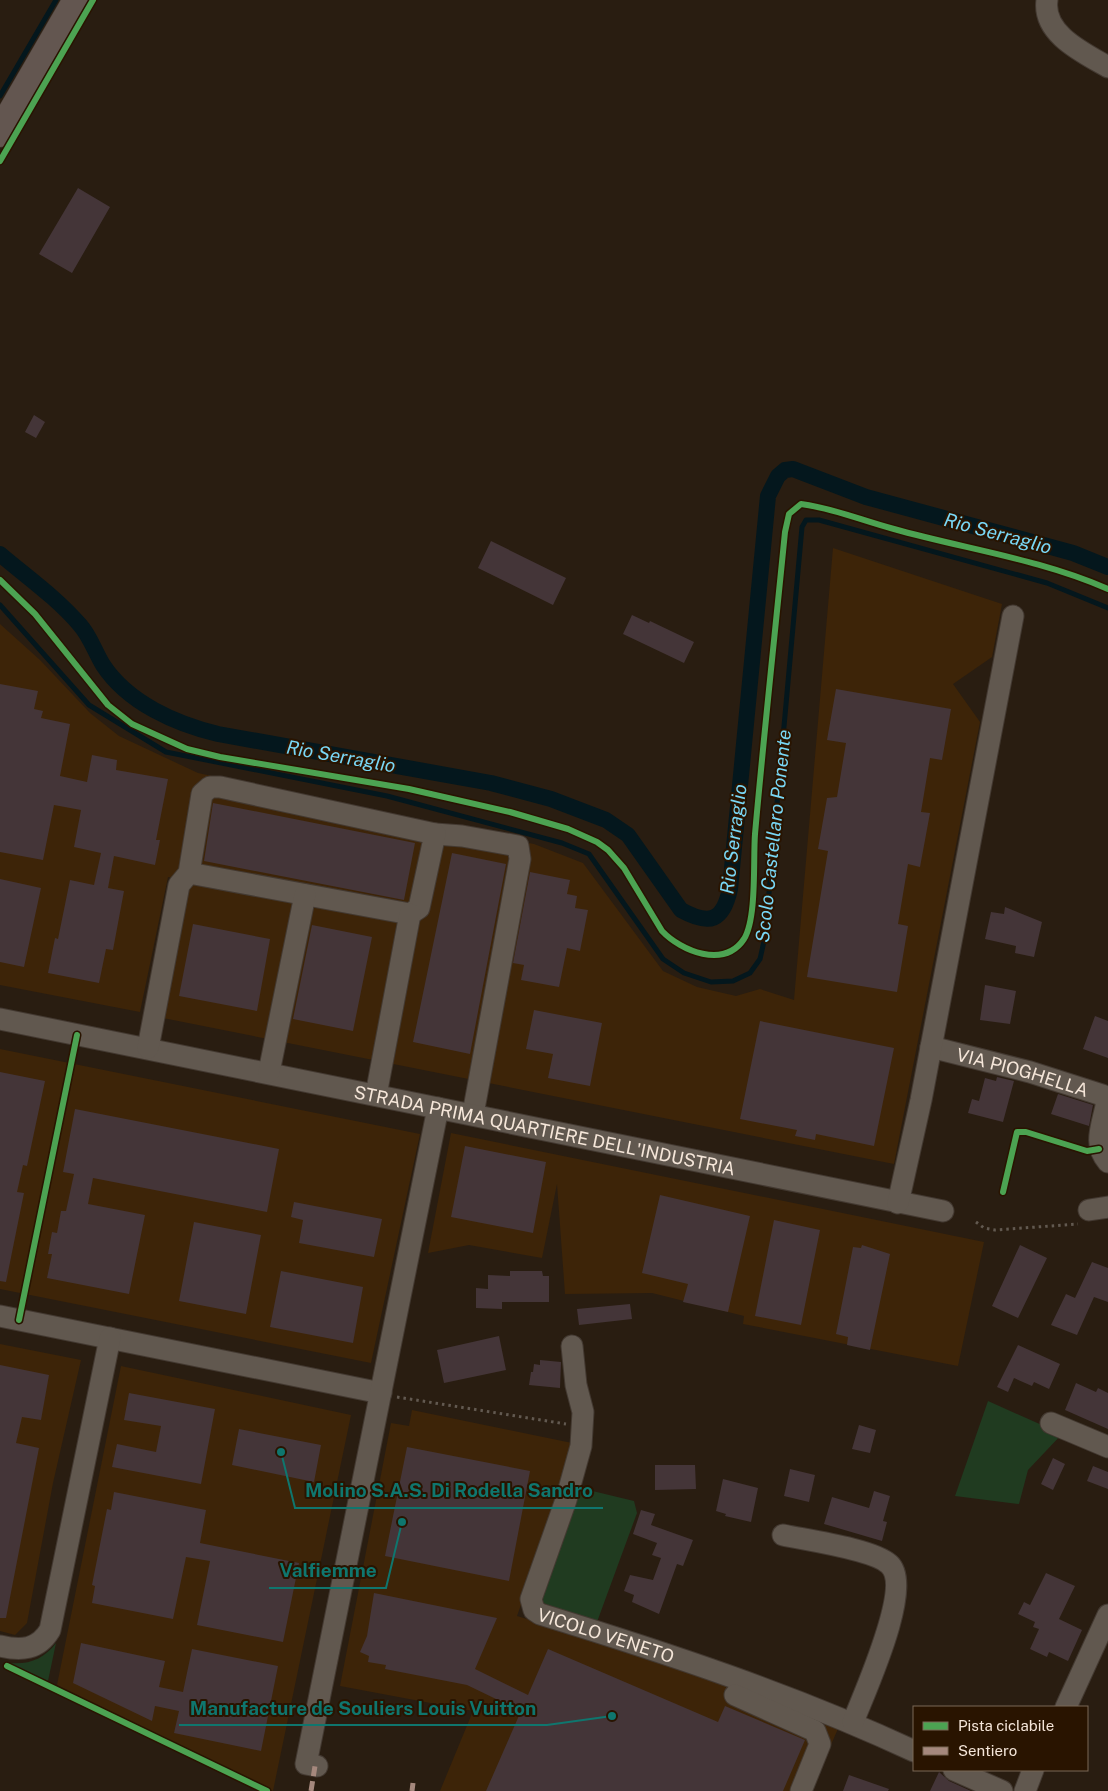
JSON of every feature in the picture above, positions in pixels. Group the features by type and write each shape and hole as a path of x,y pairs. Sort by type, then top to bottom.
{"main road":[{"path":"0,133 77,0"}],"street":[{"path":"1047,0 1047,16 1060,34 1073,46 1108,67"},
{"path":"898,1203 931,1047 1013,616"},
{"path":"148,1048 202,794 210,787 230,789 435,834 462,836 518,846 520,859 473,1114"},
{"path":"184,878 305,895 410,914 419,908 435,834"},
{"path":"269,1072 305,895"},
{"path":"376,1095 410,914"},
{"name":"STRADA PRIMA QUARTIERE DELL'INDUSTRIA","path":"0,1019 269,1072 943,1211"},
{"name":"VIA PIOGHELLA","path":"931,1047 1030,1072 1102,1095 1106,1100 1106,1106 1099,1139 1099,1150 1108,1162"},
{"path":"311,1765 381,1393 438,1108"},
{"path":"0,1316 381,1393"},
{"path":"0,1646 21,1649 35,1646 46,1637 53,1624 110,1338"},
{"name":"VICOLO VENETO","path":"572,1346 576,1385 583,1412 584,1427 581,1446 566,1500 531,1599 534,1610 540,1614 694,1664 853,1722 913,1751"},
{"path":"1051,1423 1108,1448"},
{"path":"782,1535 865,1553 889,1564 894,1571 897,1581 895,1605 853,1722"},
{"path":"1066,1706 1108,1615"},
{"path":"734,1695 815,1731 820,1738 820,1744 800,1791"},
{"path":"956,1771 1002,1791"},
{"path":"1025,1791 1033,1771"}],"path":[{"path":"976,1222 984,1228 995,1230 1093,1214"},
{"path":"381,1393 584,1427"}],"shaded area":[{"path":"833,548 1002,604 992,657 953,684 980,722 894,1164 163,1018 191,881 168,877 140,1012 0,985 0,624 40,660 90,713 119,736 198,773 534,844 583,863 663,971 697,987 736,996 760,989 794,1000"},
{"path":"0,1049 420,1134 371,1363 0,1289"},
{"path":"451,1133 984,1242 958,1366 743,1324 744,1316 652,1293 565,1294 557,1184 542,1258 469,1245 428,1253"},
{"path":"0,1344 81,1360 53,1483 27,1623 15,1635 0,1631"},
{"path":"121,1366 351,1415 273,1791 57,1685"},
{"path":"412,1410 572,1443 560,1494 517,1616 668,1662 840,1724 811,1791 440,1791 473,1711 340,1686 391,1423 409,1426"}],"green space":[{"path":"988,1401 1062,1434 1028,1470 1019,1504 955,1496"},
{"path":"580,1488 634,1501 637,1513 597,1622 543,1603 540,1595"},
{"path":"56,1643 48,1681 9,1663 23,1663 36,1660"}],"building":[{"path":"78,188 110,207 72,273 39,254"},
{"path":"34,415 45,422 36,438 25,432"},
{"path":"491,541 566,578 553,605 478,568"},
{"path":"632,615 649,623 650,621 694,642 684,663 623,634"},
{"path":"0,684 38,691 34,709 43,711 41,718 70,724 60,776 87,782 92,755 117,760 116,770 168,779 156,840 160,840 155,865 114,856 108,888 124,891 113,950 106,949 99,983 48,973 55,938 58,939 70,880 94,885 101,853 74,847 81,810 54,805 43,860 0,852"},
{"path":"836,689 951,709 942,760 930,758 921,812 930,813 920,867 908,864 898,924 908,926 897,992 807,977 828,851 818,849 827,798 837,797 846,743 827,740"},
{"path":"213,803 415,843 404,900 204,861"},
{"path":"452,853 506,864 470,1054 413,1042"},
{"path":"530,872 570,880 567,894 577,896 575,908 588,910 580,951 567,948 559,987 521,980 524,965 513,963"},
{"path":"0,879 41,888 24,967 0,962"},
{"path":"1005,907 1042,922 1034,957 1015,953 1016,946 985,939 991,912 1004,914"},
{"path":"193,924 270,939 257,1011 179,996"},
{"path":"312,925 372,937 353,1031 293,1019"},
{"path":"985,985 1016,991 1010,1024 980,1020"},
{"path":"534,1010 602,1023 590,1086 548,1078 553,1054 526,1049"},
{"path":"1095,1016 1108,1021 1108,1058 1083,1049"},
{"path":"760,1021 894,1048 874,1146 816,1134 815,1140 795,1136 797,1130 740,1119"},
{"path":"0,1072 45,1081 27,1166 23,1165 17,1192 24,1193 6,1282 0,1281"},
{"path":"997,1077 1014,1081 1003,1122 968,1113 972,1099 979,1101 985,1078 996,1081"},
{"path":"1058,1094 1093,1105 1089,1126 1051,1114"},
{"path":"75,1109 279,1149 267,1212 93,1178 88,1204 145,1215 129,1294 47,1278 52,1254 48,1254 52,1232 57,1233 61,1211 66,1211 74,1174 63,1172"},
{"path":"465,1146 546,1162 533,1233 451,1217"},
{"path":"660,1195 750,1216 728,1312 683,1302 688,1284 642,1273"},
{"path":"294,1202 382,1219 374,1257 299,1243 303,1220 291,1217"},
{"path":"774,1220 820,1230 801,1325 755,1316"},
{"path":"194,1222 261,1235 246,1314 179,1301"},
{"path":"862,1245 890,1254 870,1350 847,1345 848,1337 836,1334 853,1247 861,1248"},
{"path":"1020,1245 1047,1258 1018,1318 992,1306"},
{"path":"1092,1262 1108,1268 1108,1302 1094,1297 1077,1335 1051,1325 1066,1294 1075,1298"},
{"path":"281,1271 363,1287 353,1343 270,1327"},
{"path":"510,1271 542,1271 543,1276 549,1276 549,1302 502,1302 502,1309 476,1308 476,1288 488,1289 488,1275 510,1276"},
{"path":"630,1304 632,1319 579,1325 577,1309"},
{"path":"499,1336 506,1370 444,1383 437,1350"},
{"path":"1018,1345 1060,1364 1049,1389 1034,1382 1032,1386 1014,1378 1008,1392 997,1387"},
{"path":"540,1360 561,1362 560,1388 529,1385 534,1364 540,1365"},
{"path":"0,1365 49,1375 41,1420 22,1417 16,1443 39,1448 6,1618 0,1618"},
{"path":"1076,1383 1096,1392 1098,1388 1108,1393 1108,1429 1065,1410"},
{"path":"129,1393 215,1409 201,1484 112,1467 117,1444 156,1452 161,1426 124,1420"},
{"path":"859,1425 876,1430 870,1453 852,1449"},
{"path":"239,1429 321,1445 314,1482 232,1465"},
{"path":"407,1447 530,1471 509,1581 385,1556"},
{"path":"1053,1458 1065,1464 1053,1490 1041,1484"},
{"path":"655,1465 695,1465 696,1489 655,1490"},
{"path":"1093,1466 1108,1472 1108,1489 1087,1481"},
{"path":"790,1469 815,1475 809,1502 784,1496"},
{"path":"723,1479 758,1488 751,1522 725,1516 726,1514 716,1511"},
{"path":"874,1491 890,1496 883,1521 887,1522 882,1541 824,1524 832,1497 869,1508"},
{"path":"114,1492 206,1510 200,1543 299,1563 283,1642 197,1625 210,1561 186,1557 173,1619 92,1603 95,1586 92,1585 107,1509 111,1510"},
{"path":"641,1510 655,1514 651,1525 693,1540 683,1566 677,1564 659,1614 632,1602 634,1595 624,1591 630,1575 653,1580 661,1558 652,1555 657,1543 633,1534"},
{"path":"1046,1573 1075,1586 1059,1619 1082,1630 1068,1661 1049,1652 1047,1657 1030,1649 1039,1629 1033,1627 1035,1622 1018,1614 1024,1602 1030,1605"},
{"path":"374,1593 497,1618 475,1669 528,1695 548,1649 718,1722 725,1706 805,1740 783,1791 486,1791 521,1711 467,1685 385,1669 386,1665 368,1662 369,1656 360,1652 367,1636"},
{"path":"81,1643 165,1661 159,1687 183,1692 192,1649 278,1666 261,1751 174,1733 179,1711 155,1706 152,1721 73,1683"},
{"path":"939,1772 949,1781 971,1791 930,1791"},
{"path":"849,1775 889,1789 888,1791 843,1791"}],"waterway":[{"path":"0,96 56,0"},
{"name":"Rio Serraglio","path":"0,554 71,615 87,634 103,665 113,678 139,701 154,710 170,718 218,734 491,783 551,799 606,820 628,835 681,910 707,919 719,914 727,900 730,889 768,496 778,476 785,470 793,469 866,497 1073,553 1108,567"},
{"name":"Scolo Castellaro Ponente","path":"0,605 89,705 166,752 387,796 562,843 589,854 663,959 684,973 711,982 733,981 750,973 760,959 765,937 802,527 806,520 819,520 1047,583 1108,608"}],"marked path":[{"path":"311,1791 315,1766"},
{"path":"412,1791 413,1783"}],"cycle path":[{"path":"0,161 93,0"},
{"path":"0,580 35,614 108,705 132,724 187,749 220,757 409,789 510,812 568,829 597,842 608,850 624,868 662,931 670,938 691,950 714,955 736,948 744,939 751,917 758,796 785,532 789,514 801,504 825,508 882,526 1029,562 1108,589"},
{"path":"19,1320 77,1035"},
{"path":"1003,1192 1017,1132 1026,1132 1087,1151 1099,1149"},
{"path":"7,1666 267,1791"}],"place":[{"name":"Molino S.A.S. Di Rodella Sandro","path":"281,1452"},
{"name":"Valfiemme","path":"402,1522"},
{"name":"Manufacture de Souliers Louis Vuitton","path":"612,1716"}]}
